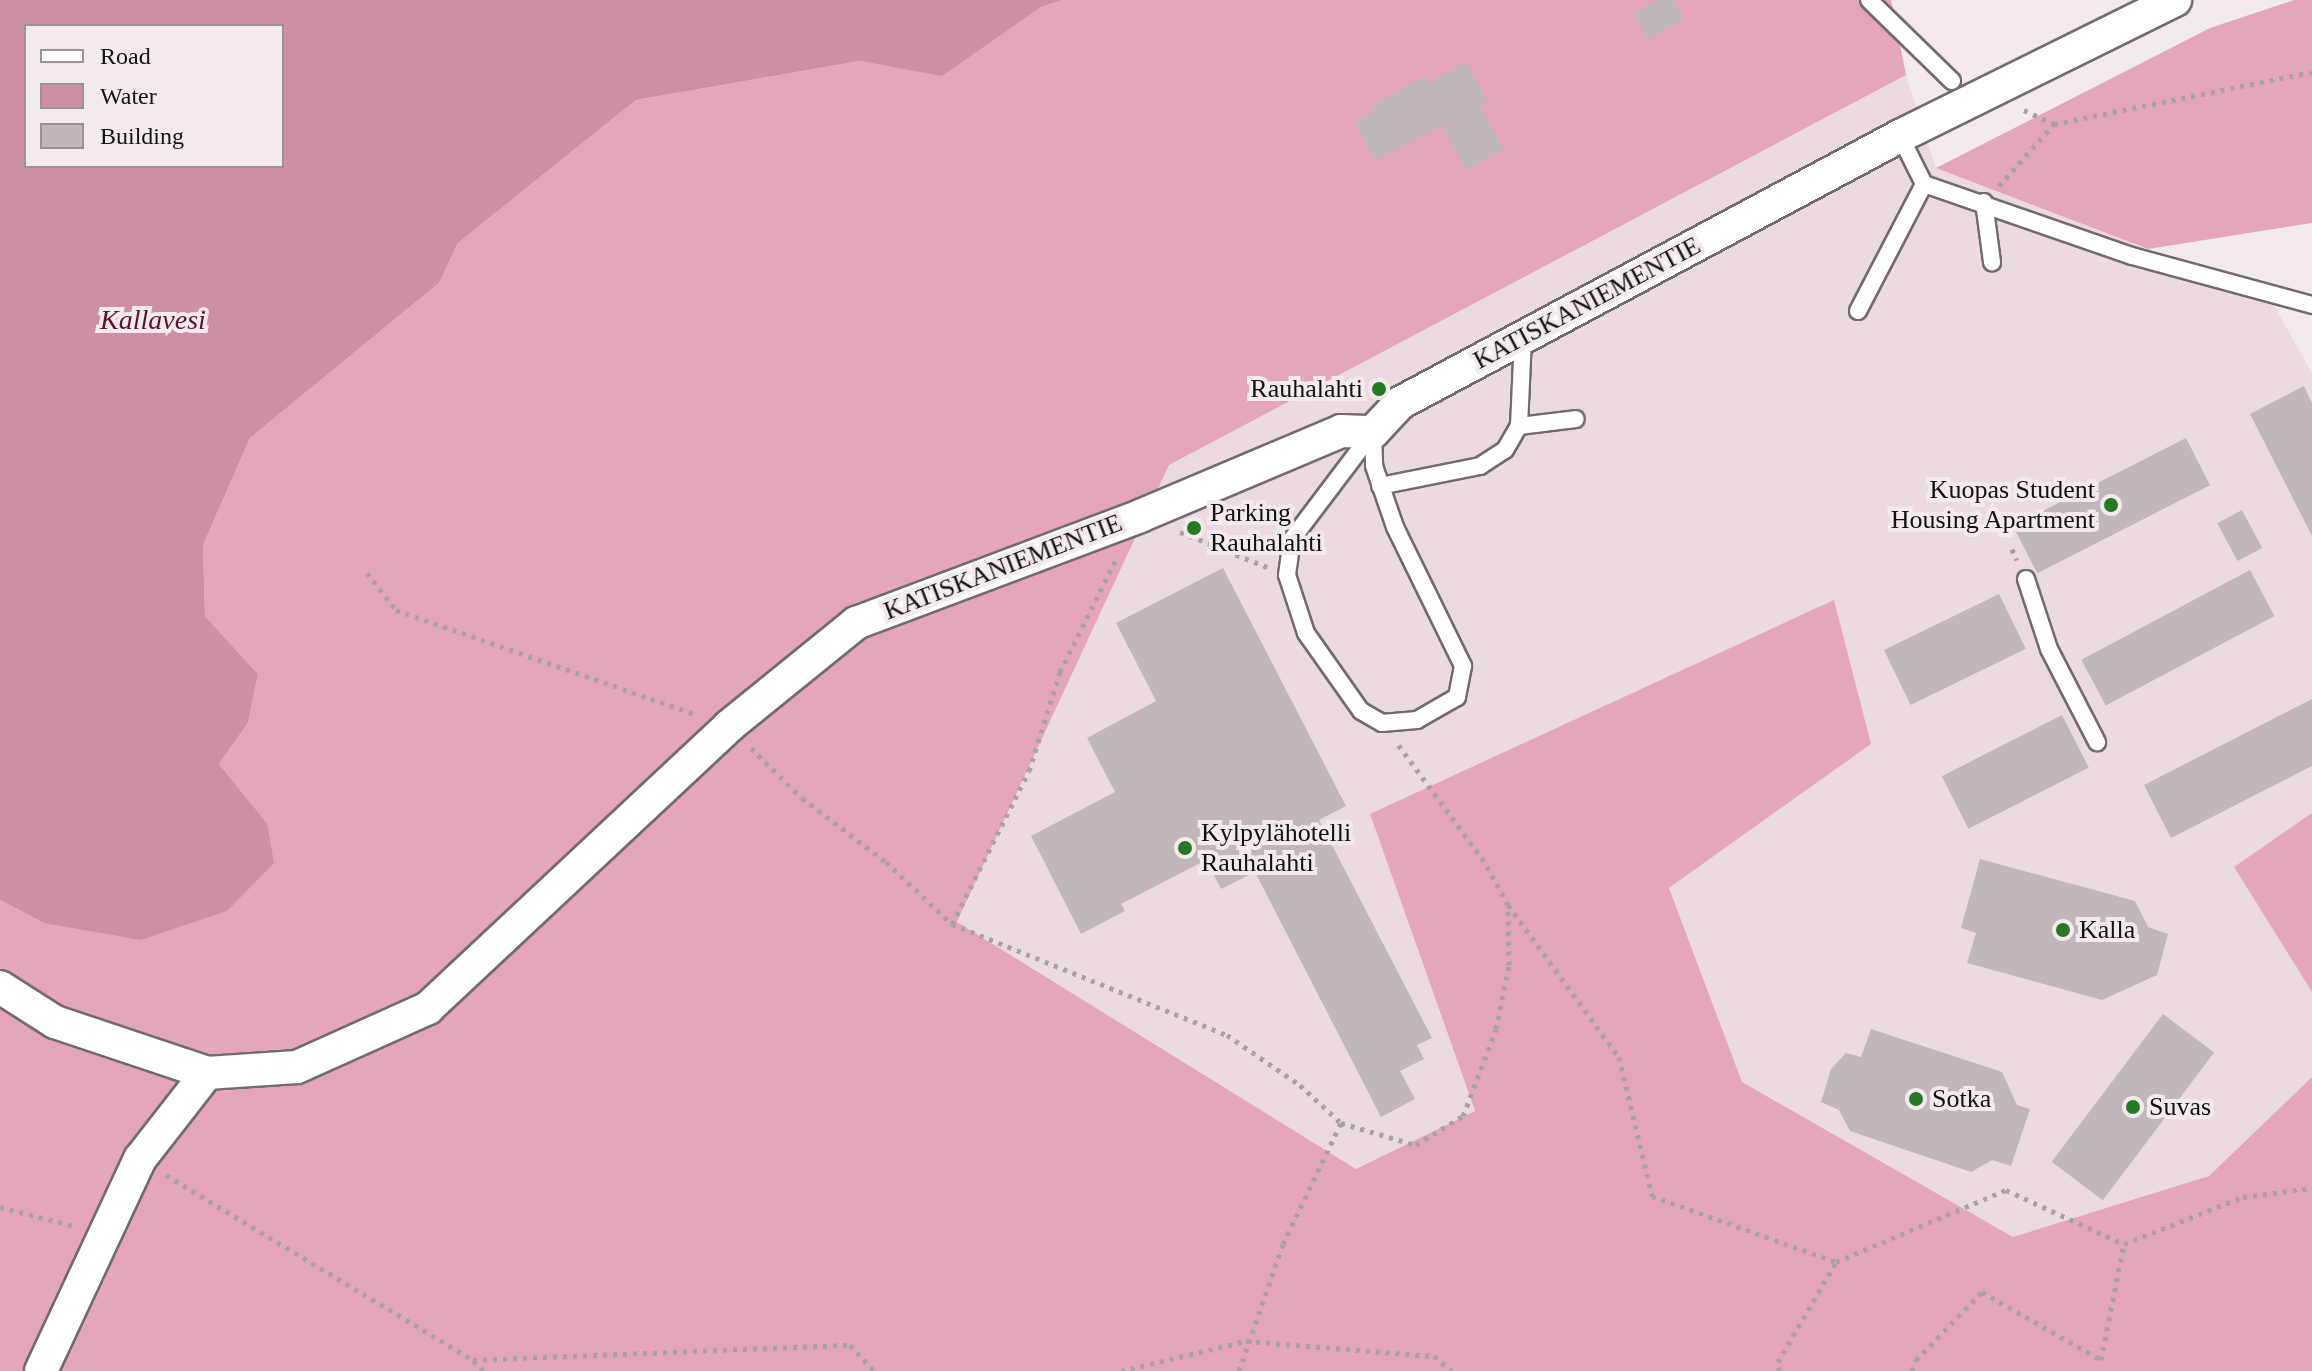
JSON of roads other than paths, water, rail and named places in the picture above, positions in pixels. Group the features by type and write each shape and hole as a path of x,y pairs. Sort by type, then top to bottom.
{"street":[{"name":"KATISKANIEMENTIE","path":"207,1073 297,1067 428,1008 729,726 856,623 1140,516 1341,431 1373,432 1400,403 1900,136 2175,0"},
{"path":"0,987 55,1022 207,1073 140,1159 41,1371"}],"lane":[{"path":"1869,0 1952,81"},
{"path":"1900,136 1924,184 1984,202 2132,256 2312,305"},
{"path":"1858,311 1924,184"},
{"path":"1984,202 1992,262"},
{"path":"1380,486 1480,466 1505,450 1519,426 1523,338"},
{"path":"1519,426 1576,419"},
{"path":"1373,432 1380,486 1463,666 1457,697 1417,720 1382,723 1361,711 1306,633 1287,575 1292,539 1373,432"},
{"path":"2026,579 2049,649 2097,742"}],"water":[{"name":"Kallavesi","path":"0,0 1063,0 1041,7 942,76 860,61 636,100 458,243 439,283 250,438 203,545 205,616 258,674 248,723 219,764 267,823 274,863 227,911 141,940 44,923 0,900"}],"place":[{"name":"Rauhalahti","path":"1379,389"},
{"name":"Kuopas Student Housing Apartment","path":"2111,505"},
{"name":"Parking Rauhalahti","path":"1194,528"},
{"name":"Kylpylähotelli Rauhalahti","path":"1185,848"},
{"name":"Kalla","path":"2063,930"},
{"name":"Sotka","path":"1916,1099"},
{"name":"Suvas","path":"2133,1107"}]}
